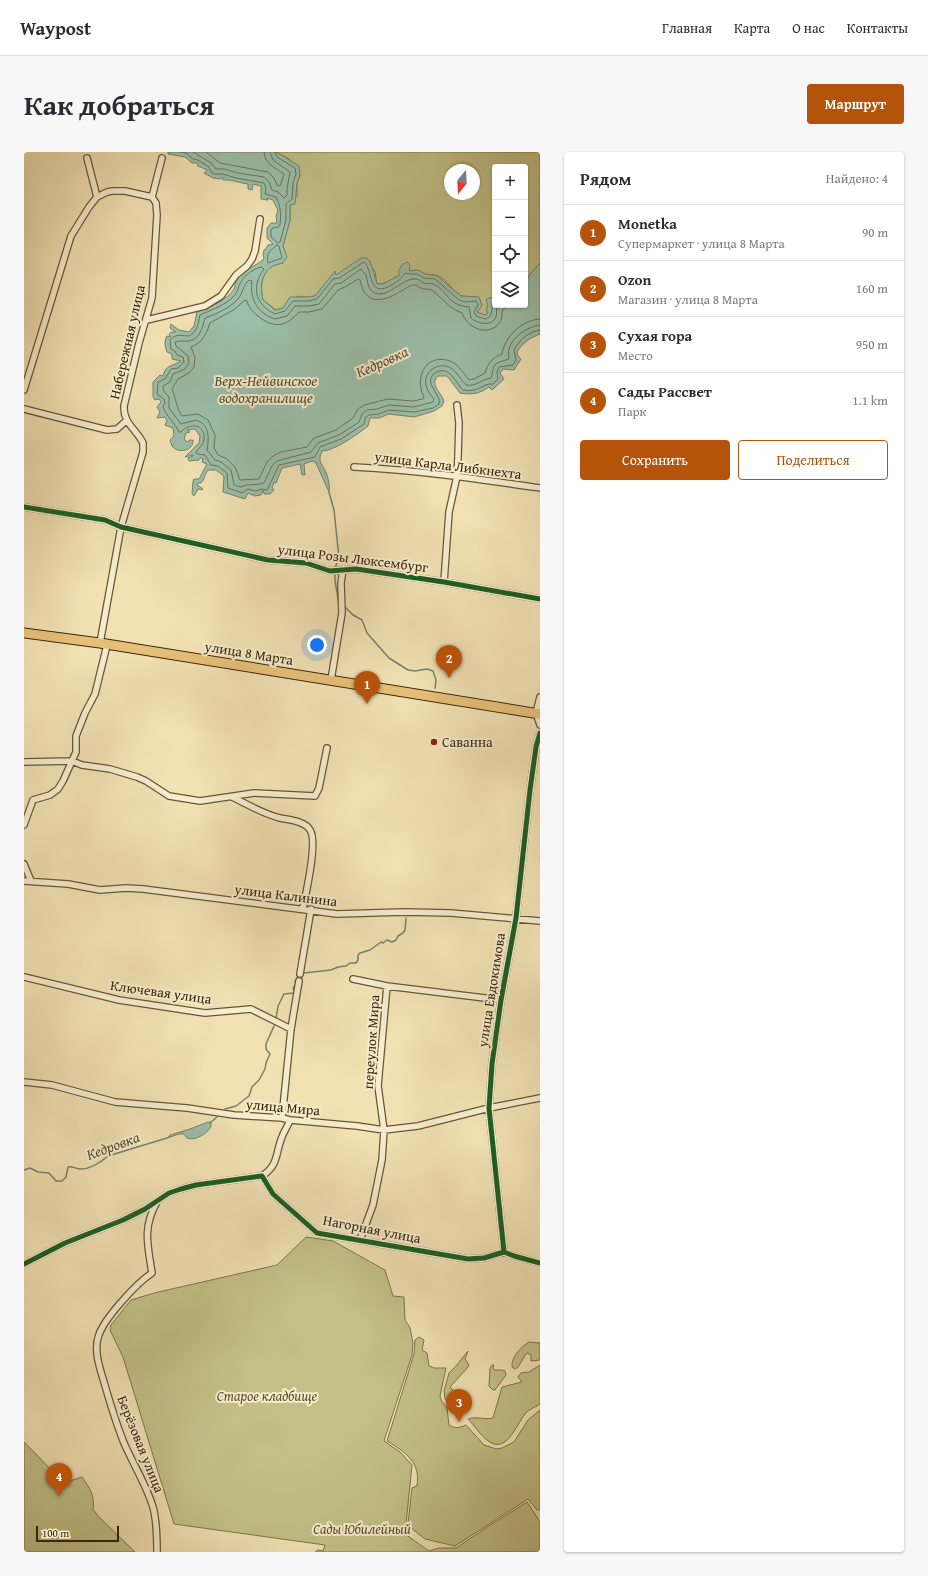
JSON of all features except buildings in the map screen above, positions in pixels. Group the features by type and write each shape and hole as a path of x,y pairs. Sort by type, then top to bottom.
{"main road":[{"name":"улица 8 Марта","path":"24,633 104,644 538,714"}],"street":[{"path":"87,158 97,197"},
{"name":"Набережная улица","path":"24,825 33,800 46,797 58,788 63,781 76,752 76,736 85,713 95,694 104,644 121,527 143,452 143,443 137,433 126,421 124,412 125,399 139,343 147,320 153,291 157,215 156,204 152,198 162,158"},
{"path":"24,390 71,236 89,207 97,197 107,192 133,192 152,198"},
{"path":"147,320 205,306 221,296 236,275 247,266 252,259 255,251 260,219"},
{"path":"444,582 449,512 457,476 459,423 457,405"},
{"path":"24,409 107,430 117,429 126,421"},
{"name":"улица Карла Либкнехта","path":"354,468 395,469 540,488"},
{"name":"улица Розы Люксембург","path":"24,507 105,520 121,527 259,559 306,563 338,570 356,570 444,582 540,600"},
{"path":"331,680 342,613 341,583 338,570"},
{"path":"540,697 538,714 540,725"},
{"name":"улица Евдокимова","path":"504,1252 489,1108 492,1064 500,1000 516,918 531,783 536,747 540,733"},
{"path":"24,762 72,760 82,765 110,769 137,777 169,796 200,801 254,794 315,796 319,788 327,748"},
{"path":"231,797 273,816 306,825 310,829 313,846 303,908"},
{"path":"24,864 31,881"},
{"name":"улица Калинина","path":"24,881 68,884 100,890 126,888 143,889 344,914 383,912 451,913 540,920"},
{"path":"300,974 311,910"},
{"name":"Ключевая улица","path":"24,978 119,1000 205,1013 251,1009 292,1029"},
{"path":"353,979 387,986 500,1000"},
{"path":"282,1118 299,981"},
{"name":"переулок Мира","path":"360,1240 373,1205 382,1160 384,1130 378,1086 387,986"},
{"name":"улица Мира","path":"24,1082 52,1085 115,1102 234,1115 282,1118 384,1130 418,1126 489,1108 540,1098"},
{"path":"24,1264 65,1243 123,1220 170,1193 196,1185 262,1176 269,1171 275,1163 281,1138 290,1120"},
{"name":"Нагорная улица","path":"262,1176 273,1194 317,1233 468,1259 484,1258 504,1252"},
{"name":"Берёзовая улица","path":"157,1201 151,1212 147,1233 152,1273 141,1281 105,1324 99,1333 97,1347 100,1368 117,1424 153,1508 157,1530 157,1552"},
{"path":"504,1252 523,1259 540,1262"}],"green space":[{"path":"276,152 540,152 540,263 528,278 528,164 492,164 492,298 489,298 488,313 485,315 477,313 482,304 476,297 461,296 444,280 436,275 411,270 387,282 377,284 375,272 370,261 336,276 335,272 314,296 298,296 283,308 276,310 263,300 261,287 266,272 270,268 283,263 285,253 283,246 290,220 290,205 297,196 297,183 300,175 289,159"},
{"name":"Старое кладбище","path":"306,1237 333,1241 385,1270 393,1296 404,1297 405,1320 410,1328 413,1343 412,1355 384,1441 400,1452 412,1465 405,1534 429,1551 439,1548 456,1548 527,1502 540,1522 540,1552 315,1552 318,1550 323,1551 325,1545 174,1524 123,1357 110,1330 111,1325 131,1300 154,1293 277,1265"},
{"path":"419,1337 424,1340 422,1350 427,1353 429,1366 434,1368 446,1368 440,1396 442,1402 447,1408 449,1425 458,1428 466,1425 484,1445 496,1449 502,1448 514,1442 528,1420 540,1410 540,1510 536,1509 528,1499 455,1546 425,1539 411,1528 408,1523 412,1488 417,1486 417,1470 410,1459 400,1449 387,1441 414,1354 415,1340"},
{"path":"529,1342 540,1343 540,1360 531,1361 531,1356 528,1353 515,1369 512,1367 512,1363 515,1356 520,1349"},
{"path":"468,1351 465,1359 469,1365 468,1367 450,1387 464,1402 469,1402 462,1408 458,1408 447,1402 444,1391 449,1373"},
{"path":"494,1365 493,1368 495,1370 505,1371 506,1375 495,1390 489,1386 490,1368"},
{"path":"540,1365 540,1404 526,1413 505,1442 494,1444 487,1440 468,1419 493,1418 502,1387 522,1382 518,1377 521,1373 529,1372"},
{"path":"24,1442 64,1483 82,1477 91,1492 93,1509 98,1516 135,1552 24,1552"}],"water":[{"name":"Верх-Нейвинское водохранилище","path":"168,152 276,152 299,166 300,175 297,183 295,204 290,205 290,220 283,246 287,257 283,263 270,268 266,272 261,287 263,300 275,310 283,308 290,297 315,296 335,271 336,275 361,258 367,258 369,260 377,284 383,284 400,275 398,272 402,265 407,262 410,265 409,271 418,270 426,274 437,276 461,296 479,297 482,306 477,312 485,315 488,313 486,310 488,306 486,300 492,298 492,308 528,308 528,278 540,263 540,334 524,343 517,352 521,359 514,370 503,369 500,373 504,379 492,390 489,387 475,393 460,393 447,376 438,376 435,385 444,401 442,406 434,411 414,417 389,414 379,418 370,418 368,426 346,442 322,451 320,461 328,477 329,492 316,463 312,461 304,464 305,475 302,475 300,464 282,468 276,483 274,482 272,488 274,490 270,494 264,494 263,490 261,495 255,496 248,493 245,499 223,492 224,476 216,470 208,470 202,482 198,483 197,485 203,489 198,489 194,496 192,494 194,479 199,479 207,464 202,462 203,459 201,458 198,461 189,461 188,458 193,455 185,457 199,443 200,436 195,429 187,430 190,432 186,433 184,439 187,442 193,440 191,447 182,451 172,446 170,440 174,436 173,428 165,425 167,421 165,417 157,418 160,412 157,407 161,402 159,399 155,400 153,397 153,382 160,375 163,376 167,368 181,361 172,359 172,354 167,352 165,342 166,338 167,336 171,337 169,335 171,332 176,332 170,328 171,324 179,330 189,332 194,326 197,312 227,297 234,289 238,278 247,270 263,260 264,250 268,245 273,244 267,238 267,228 271,223 277,223 276,216 278,210 273,200 267,198 268,200 261,199 261,186 253,184 252,190 248,189 248,184 223,180 223,177 221,179 213,178 204,173 207,170 198,166 197,163 192,163 185,157 168,154"},
{"path":"211,1122 211,1127 197,1138 190,1139 184,1134 179,1134 167,1138 170,1135"}],"waterway":[{"name":"Кедровка","path":"329,492 334,510 339,558 335,568"},
{"name":"Кедровка","path":"335,572 339,604"},
{"name":"Кедровка","path":"344,606 353,615 362,620 367,633 389,658 408,670 415,671 427,669 433,671 436,680 435,688"},
{"name":"Кедровка","path":"276,1019 278,1006 284,994 295,993 293,988 298,977 304,973 331,970 346,966 350,963 356,963 360,953 370,950 381,942 383,943 387,940 392,942 396,940 405,930 406,918"},
{"name":"Кедровка","path":"225,1109 236,1106 249,1096 252,1087 259,1080 265,1069 270,1054 266,1049 266,1044 274,1026"},
{"name":"Кедровка","path":"210,1123 217,1117"},
{"name":"Кедровка","path":"24,1170 30,1168 38,1172 49,1173 56,1181 62,1181 66,1177 68,1167 81,1169 88,1168 99,1163 108,1156 167,1138"}],"cycle path":[{"path":"24,507 105,520 121,527 268,560 306,563 330,571 356,569 444,582 540,599"},
{"path":"504,1252 489,1108 492,1064 501,1000 516,918 530,790 536,747 540,733"},
{"path":"24,1264 65,1243 123,1220 145,1209 169,1193 196,1185 262,1176 273,1194 317,1233 468,1259 484,1258 504,1252 540,1263"}],"place":[{"name":"Ozon","path":"449,678"},
{"name":"Monetka","path":"367,704"},
{"name":"Саванна","path":"434,742"},
{"name":"Сухая гора","path":"459,1422"},
{"name":"Сады Рассвет","path":"59,1496"}],"park label":[{"name":"Сады Юбилейный","path":"362,1529"}]}
